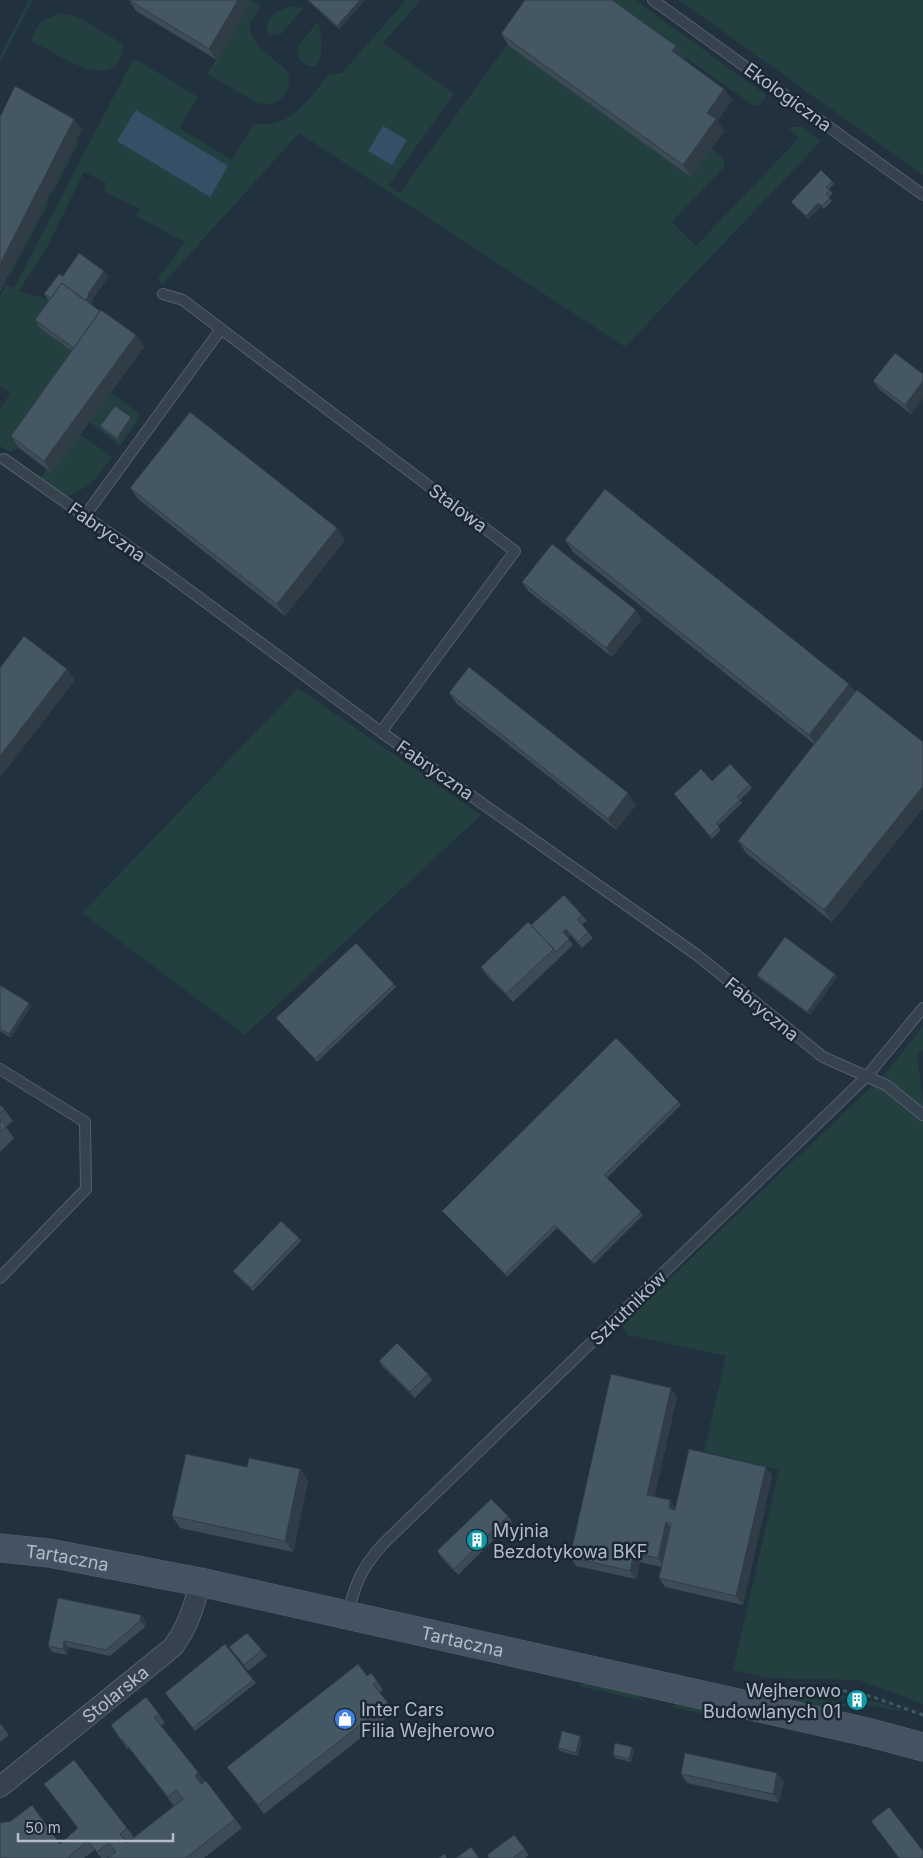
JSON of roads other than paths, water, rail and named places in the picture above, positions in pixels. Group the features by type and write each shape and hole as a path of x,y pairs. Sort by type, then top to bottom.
{"street":[{"name":"Tartaczna","path":"0,1548 125,1566 200,1582 871,1733 923,1747"},
{"name":"Stolarska","path":"0,1786 173,1647 185,1632 193,1613 200,1582"}],"lane":[{"name":"Ekologiczna","path":"652,0 923,195"},
{"name":"Stalowa","path":"163,294 183,300 515,551 381,732"},
{"path":"84,517 221,329"},
{"name":"Fabryczna","path":"4,459 166,574 381,732 696,956 823,1058 886,1086 923,1115"},
{"name":"Szkutników","path":"348,1615 357,1581 366,1563 384,1543 866,1076 923,1008"},
{"path":"0,1069 85,1122 86,1189 0,1278"}],"water":[{"path":"136,110 228,166 210,197 117,141"},
{"path":"383,126 407,140 392,165 368,151"}],"place":[{"name":"Myjnia Bezdotykowa BKF","path":"477,1540"},
{"name":"Wejherowo Budowlanych 01","path":"857,1700"},
{"name":"Inter Cars Filia Wejherowo","path":"345,1719"}]}
